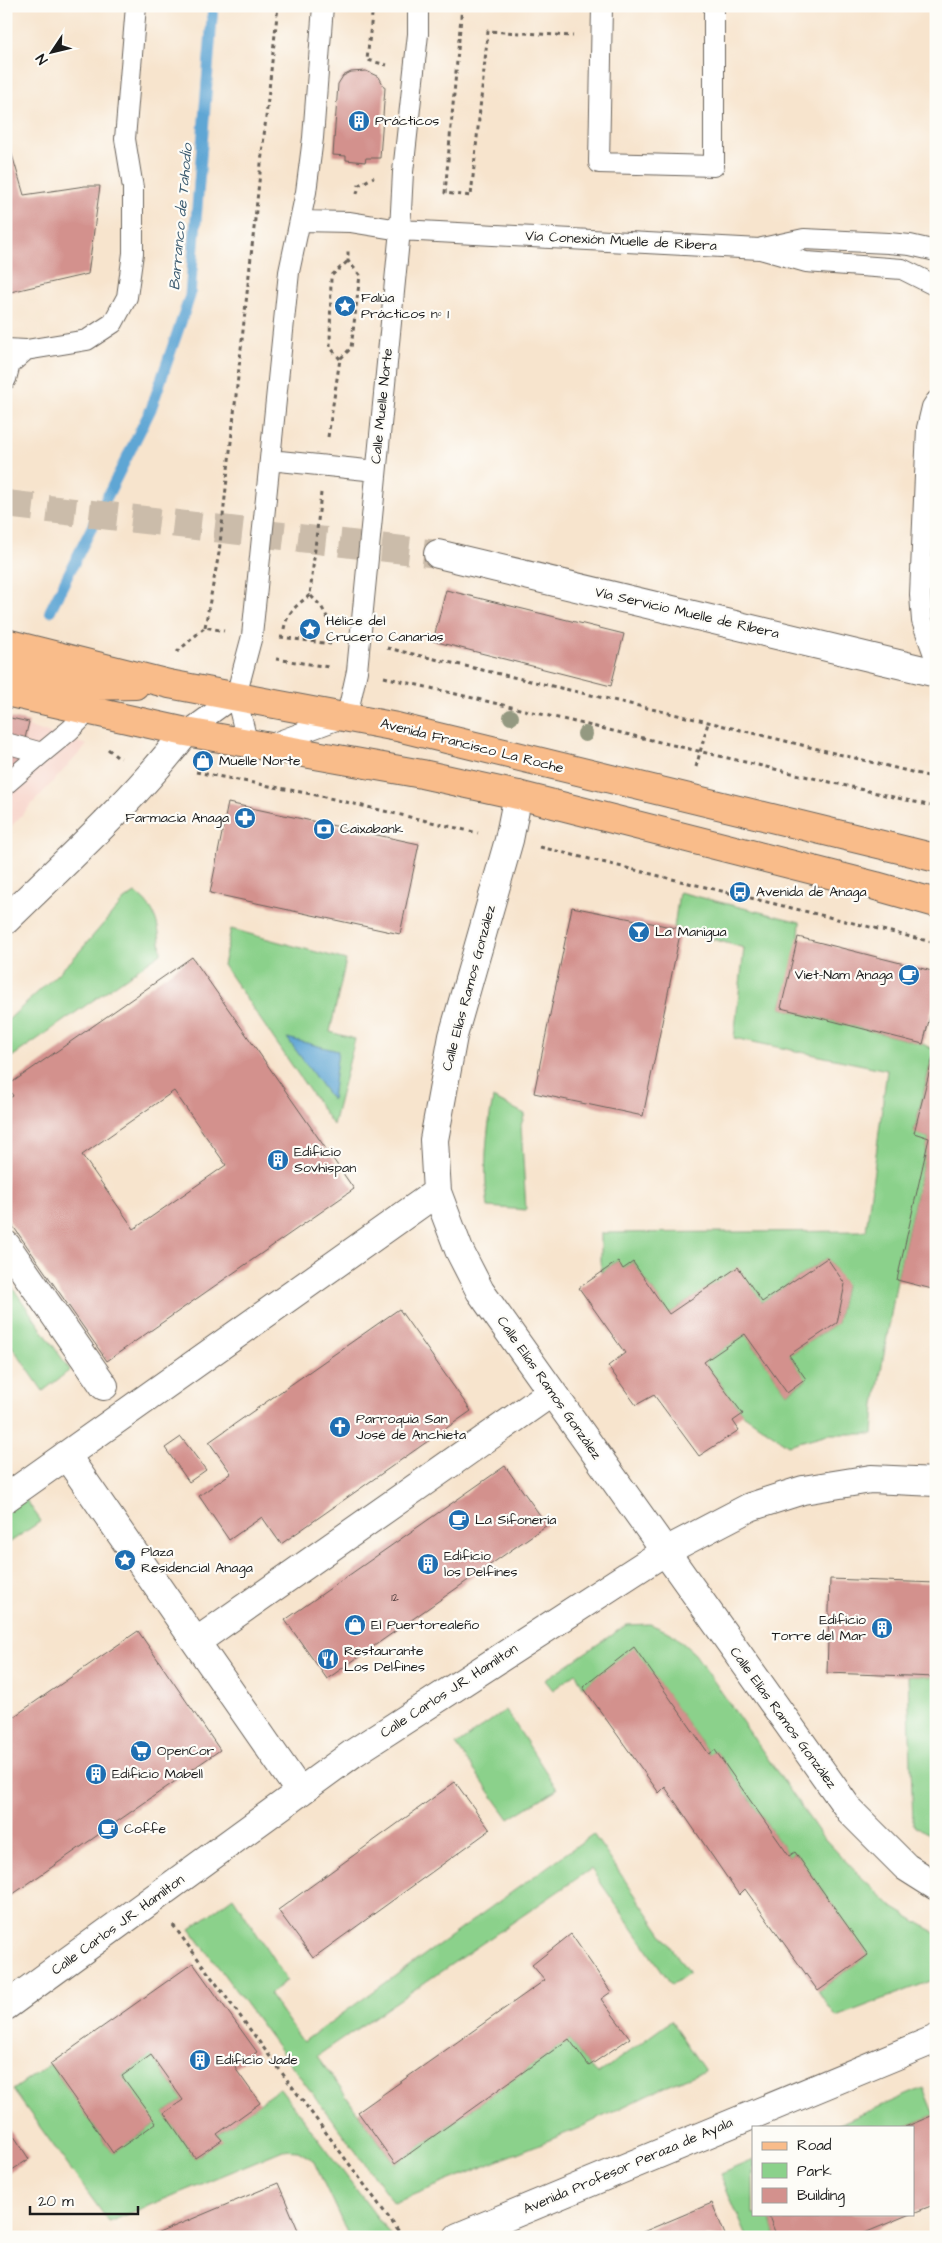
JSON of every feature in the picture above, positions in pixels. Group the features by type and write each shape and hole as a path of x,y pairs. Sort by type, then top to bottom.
{"main road":[{"name":"Avenida Francisco La Roche","path":"6,643 170,671 236,696 347,716 936,858"},
{"path":"6,667 84,686 170,671"},
{"path":"6,692 88,712 186,732 256,746 422,774 518,795 936,903"},
{"path":"503,753 518,795"}],"street":[{"name":"Vía Servicio Muelle de Ribera","path":"438,554 936,673"},
{"path":"6,920 135,793 156,771 186,732"},
{"name":"Calle Elías Ramos González","path":"518,795 509,840 454,1036 434,1140 437,1192 458,1250 480,1291 850,1811 906,1867 936,1886"},
{"path":"6,1498 437,1192"},
{"path":"6,1246 104,1386"},
{"path":"196,1642 552,1392"},
{"path":"66,1456 300,1792"},
{"name":"Calle Carlos J.R. Hamilton","path":"6,2006 352,1754 664,1552 750,1507 802,1490 871,1479 936,1482"},
{"name":"Avenida Profesor Peraza de Ayala","path":"458,2237 936,2038"}],"lane":[{"path":"6,349 26,350 87,340 112,323 127,297 133,253 133,188 125,138 136,6"},
{"path":"324,6 313,138 300,221 289,272 250,645 236,696 256,746 347,716"},
{"name":"Calle Muelle Norte","path":"347,716 359,646 400,230 403,172 418,34 418,6"},
{"path":"602,6 599,163 714,166 714,6"},
{"name":"Vía Conexión Muelle de Ribera","path":"300,221 350,222 400,230 441,230 760,249 806,262 902,269 936,286"},
{"path":"760,249 804,238 910,245 936,251"},
{"path":"6,378 10,364 26,350"},
{"path":"936,401 932,407 927,428 920,595 922,621 936,660"},
{"path":"270,460 325,464 376,471"},
{"path":"186,732 236,696"},
{"path":"8,780 66,734 88,712"},
{"path":"6,743 42,753"}],"path":[{"path":"170,671 205,627 218,553 278,6"},
{"path":"373,6 367,60 387,64 391,72"},
{"path":"462,6 445,194 470,196 488,31 602,38"},
{"path":"282,637 286,620 294,607 310,595 329,424 340,359 351,348 360,275 348,261 350,222 359,184 380,173"},
{"path":"340,359 330,347 331,276 348,261"},
{"path":"310,595 321,606 331,623 332,630"},
{"path":"205,627 250,645 936,807"},
{"path":"250,645 282,637 332,644 332,637"},
{"path":"359,646 398,649 936,778"},
{"path":"154,1899 403,2237"}],"shaded area":[{"path":"6,720 87,745 6,832"}],"green space":[{"path":"679,892 800,922 799,939 781,1008 923,1044 934,1050 914,1132 929,1138 897,1280 875,1405 873,1434 828,1434 788,1445 743,1414 704,1362 745,1334 787,1393 806,1380 789,1355 837,1323 845,1285 827,1258 762,1302 738,1268 669,1314 633,1262 623,1269 617,1261 601,1273 601,1233 866,1231 887,1070 734,1038 744,948 674,928"},
{"path":"135,893 143,899 153,912 158,927 161,953 6,1061 6,1022 72,960 124,900"},
{"path":"231,929 346,960 330,1032 355,1039 333,1125 223,965"},
{"path":"493,1098 525,1114 521,1125 526,1210 488,1207 486,1152"},
{"path":"6,1278 70,1370 43,1391 6,1338"},
{"path":"21,1493 41,1521 6,1545 6,1503"},
{"path":"650,1624 671,1633 695,1654 821,1835 894,1908 936,1933 936,1979 836,2017 818,1991 868,1955 795,1852 789,1856 715,1750 709,1754 634,1648 583,1687 576,1673 553,1690 545,1680 626,1625"},
{"path":"908,1676 936,1677 936,1839 913,1824"},
{"path":"506,1710 557,1789 509,1819 456,1745"},
{"path":"593,1834 689,1973 672,1985 591,1869 317,2056 395,2164 569,2039 589,2066 598,2074 671,2021 705,2071 664,2087 579,2128 394,2203 190,1929 233,1897 287,1980 269,1994 303,2042"},
{"path":"151,2055 183,2100 164,2113 195,2158 221,2140 217,2134 280,2088 392,2237 349,2237 313,2160 298,2151 283,2150 109,2222 13,2090 50,2064 113,2153 155,2124 122,2076"},
{"path":"923,2088 934,2115 907,2126 834,2126"},
{"path":"752,2160 752,2216 769,2216 777,2237 747,2237 720,2174"}],"water":[{"path":"287,1038 338,1051 332,1100"}],"building":[{"name":"Prácticos","path":"366,71 379,77 385,88 380,158 366,158 365,162 346,160 346,156 333,155 338,84 343,76 351,72"},
{"path":"10,148 24,195 85,186 100,186 88,274 6,293 6,149"},
{"path":"446,590 624,634 611,686 433,641"},
{"path":"6,717 29,722 8,808 6,807"},
{"path":"228,803 419,844 400,934 210,893"},
{"path":"572,907 681,929 643,1116 534,1093"},
{"path":"798,937 936,972 936,993 923,1044 781,1008"},
{"name":"Edificio Sovhispan","path":"192,957 354,1189 107,1361 6,1216 6,1100 13,1096 7,1086","holes":["174,1091 226,1165 134,1229 82,1155"]},
{"path":"936,1045 936,1290 897,1280 929,1138 914,1133"},
{"path":"827,1258 845,1284 837,1323 789,1355 806,1379 787,1393 745,1334 704,1362 743,1414 733,1421 739,1430 699,1456 654,1395 636,1405 608,1366 625,1353 579,1288 618,1261 623,1269 633,1262 669,1314 738,1267 762,1302"},
{"name":"Parroquia San José de Anchieta","path":"399,1309 471,1411 281,1544 262,1517 229,1540 199,1496 231,1473 209,1442"},
{"path":"181,1437 206,1470 189,1482 165,1448"},
{"name":"Edificio los Delfines","path":"505,1466 547,1525 327,1679 285,1620"},
{"name":"Edificio Torre del Mar","path":"830,1579 936,1583 936,1677 827,1673"},
{"name":"Edificio Mabell","path":"138,1631 220,1750 6,1899 6,1722"},
{"path":"634,1647 709,1754 715,1750 789,1856 795,1852 868,1955 818,1991 745,1889 739,1895 665,1787 659,1793 583,1687"},
{"path":"455,1782 490,1830 313,1958 278,1910"},
{"path":"571,1934 611,1992 601,1999 630,2038 589,2066 569,2039 395,2164 358,2112 545,1980 532,1965"},
{"name":"Edificio Jade","path":"193,1963 257,2052 235,2068 260,2103 217,2134 222,2140 195,2158 164,2113 183,2100 151,2055 122,2076 156,2123 113,2153 50,2064"},
{"path":"936,2114 936,2204 914,2213 914,2126 907,2126"},
{"path":"6,2124 29,2159 6,2174"},
{"path":"278,2183 301,2237 149,2237"},
{"path":"712,2203 726,2237 631,2237"},
{"path":"769,2216 905,2216 855,2237 777,2237"}],"waterway":[{"name":"Barranco de Tahodio","path":"50,611 151,409 190,296 213,6"}],"tunnel":[{"path":"6,504 438,554"}],"place":[{"name":"Prácticos","path":"359,121"},
{"name":"Falúa Prácticos nº 1","path":"345,306"},
{"name":"Hélice del Crucero Canarias","path":"310,629"},
{"name":"Muelle Norte","path":"203,761"},
{"name":"Farmacia Anaga","path":"245,818"},
{"name":"Caixabank","path":"324,829"},
{"name":"Avenida de Anaga","path":"740,892"},
{"name":"La Manigua","path":"639,932"},
{"name":"Viet-Nam Anaga","path":"909,975"},
{"name":"Edificio Sovhispan","path":"278,1160"},
{"name":"Parroquia San José de Anchieta","path":"340,1427"},
{"name":"La Sifonería","path":"459,1520"},
{"name":"Plaza Residencial Anaga","path":"125,1560"},
{"name":"Edificio los Delfines","path":"428,1564"},
{"name":"El Puertorealeño","path":"355,1625"},
{"name":"Edificio Torre del Mar","path":"882,1628"},
{"name":"Restaurante Los Delfines","path":"328,1659"},
{"name":"OpenCor","path":"141,1751"},
{"name":"Edificio Mabell","path":"96,1774"},
{"name":"Coffe","path":"108,1829"},
{"name":"Edificio Jade","path":"200,2060"}]}
